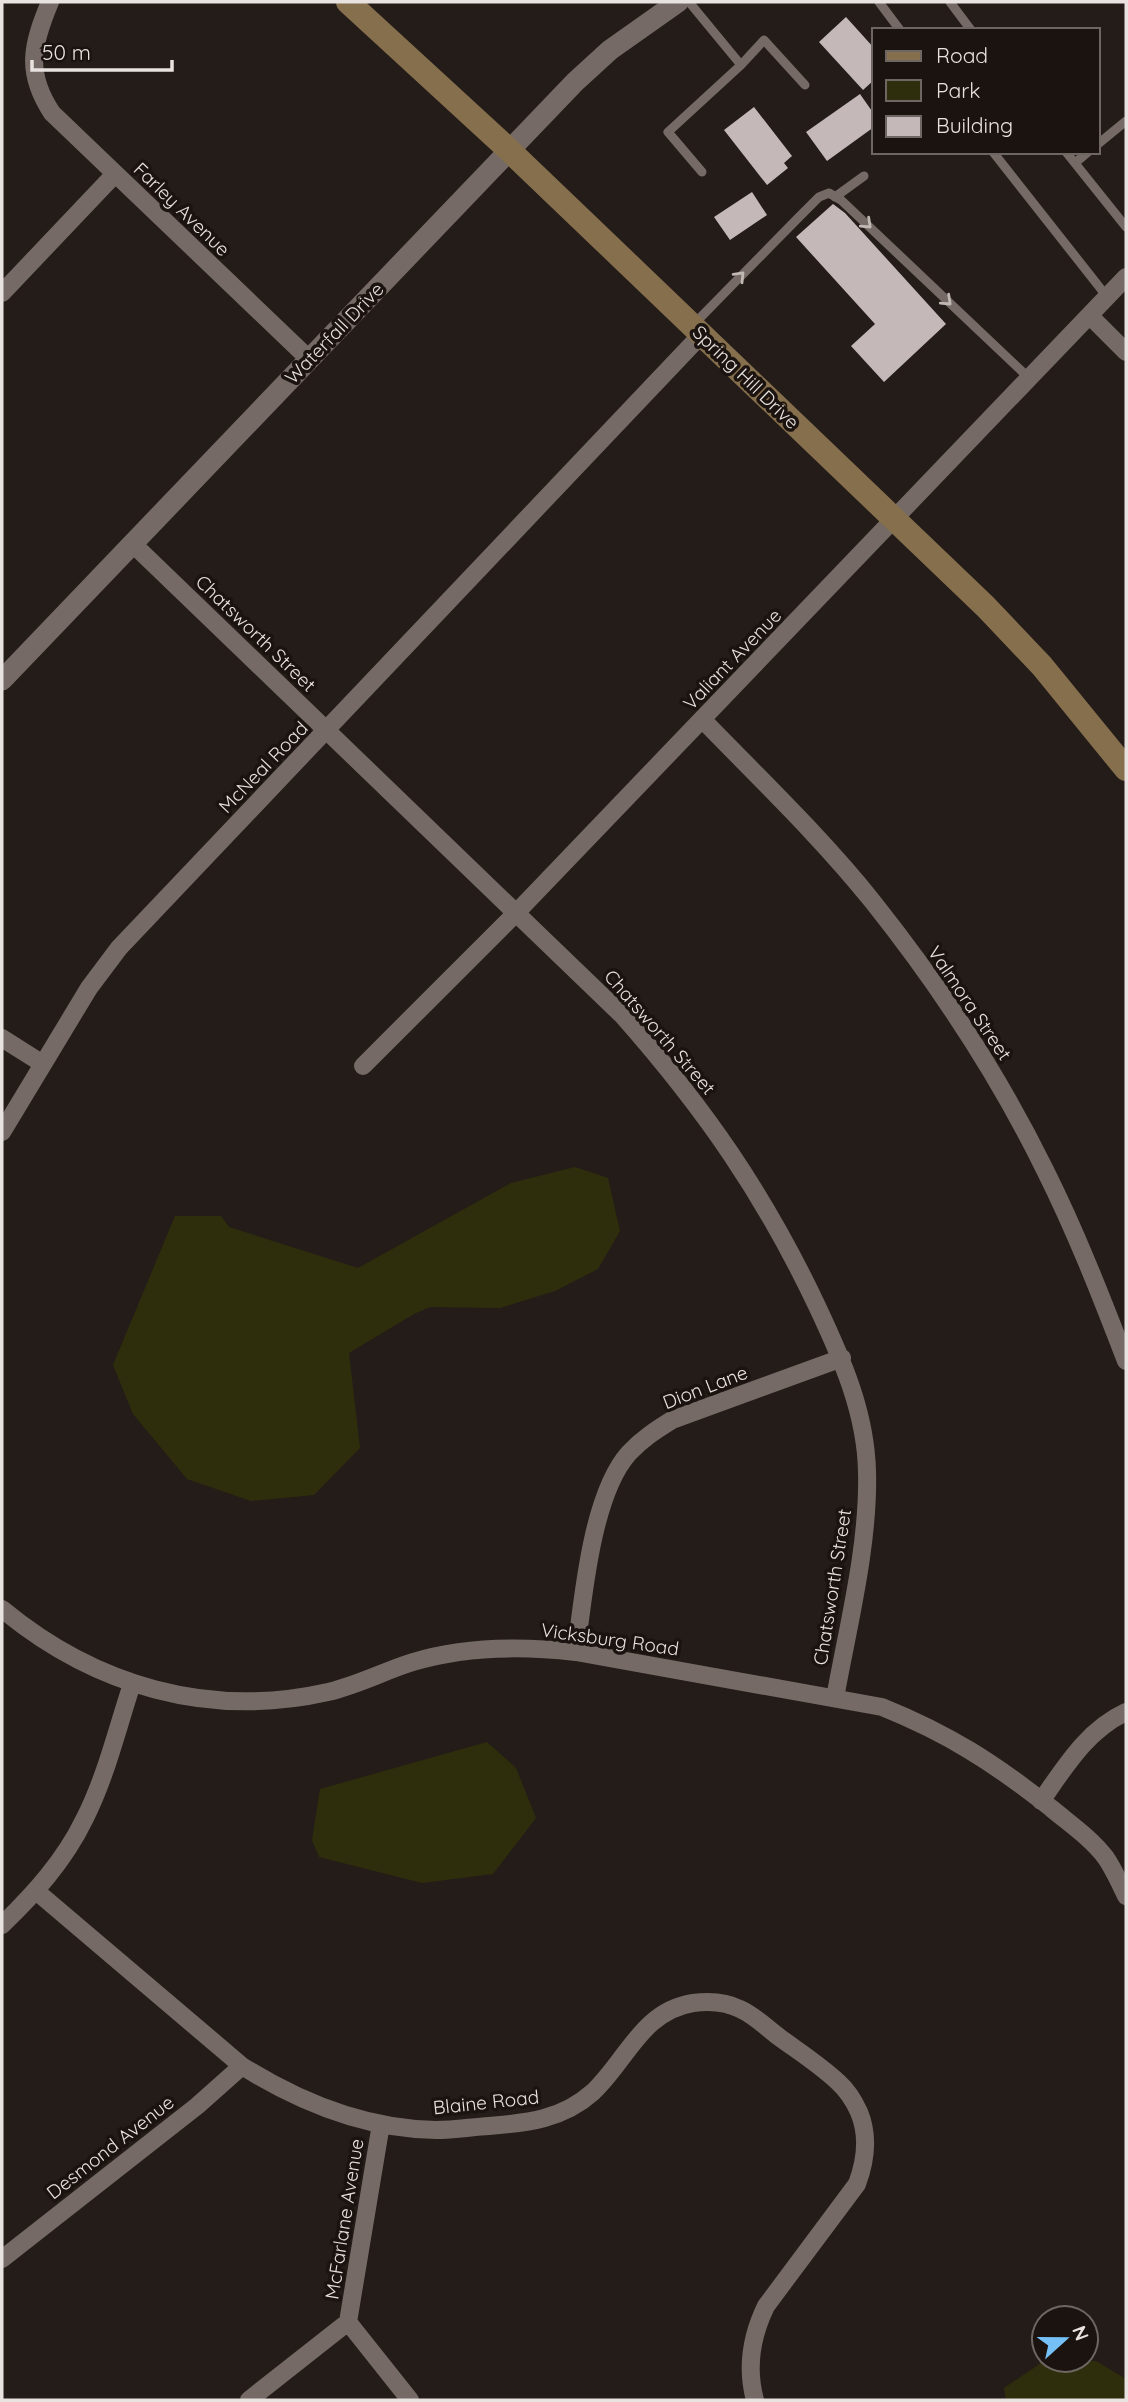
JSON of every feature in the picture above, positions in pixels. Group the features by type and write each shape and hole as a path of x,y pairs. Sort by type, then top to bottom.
{"main road":[{"name":"Spring Hill Drive","path":"348,2 509,150 986,607 1042,666 1126,769"}],"street":[{"path":"50,2 35,41 33,58 35,77 42,97 52,113 115,174"},
{"name":"Waterfall Drive","path":"2,680 575,82 610,50 678,2"},
{"name":"Farley Avenue","path":"2,292 115,174 309,359"},
{"name":"Valiant Avenue","path":"363,1066 516,913 1126,277"},
{"path":"1090,316 1126,352"},
{"name":"McNeal Road","path":"2,1132 89,988 119,948 327,730 697,330"},
{"name":"Chatsworth Street","path":"132,544 623,1016 673,1073 716,1129 757,1192 789,1248 842,1358 854,1393 863,1433 867,1507 835,1698"},
{"name":"Valmora Street","path":"702,719 818,839 872,901 968,1033 1045,1168 1077,1236 1126,1361"},
{"path":"2,1038 43,1064"},
{"name":"Dion Lane","path":"576,1652 591,1554 605,1494 629,1453 649,1434 672,1420 842,1358"},
{"name":"Vicksburg Road","path":"2,1609 60,1652 96,1670 132,1684 206,1699 288,1699 328,1692 364,1682 414,1662 457,1653 498,1648 542,1648 882,1707 962,1744 1002,1770 1088,1838 1106,1858 1126,1896"},
{"path":"2,1925 36,1891 59,1862 84,1821 100,1784 132,1684"},
{"path":"1041,1801 1093,1733 1126,1712"},
{"name":"Blaine Road","path":"36,1891 242,2066 311,2104 381,2124 438,2130 529,2123 552,2117 593,2092 642,2029 658,2016 679,2006 696,2003 713,2002 743,2009 838,2081 859,2112 866,2148 864,2165 857,2184 766,2306 756,2328 750,2351 750,2375 755,2400"},
{"name":"Desmond Avenue","path":"2,2259 197,2106 242,2066"},
{"name":"McFarlane Avenue","path":"348,2322 381,2124"},
{"path":"249,2400 348,2322 410,2400"}],"lane":[{"path":"689,2 741,65"},
{"path":"879,2 898,28"},
{"path":"950,2 970,28"},
{"path":"702,172 668,132 741,65 764,40 805,85"},
{"path":"1100,142 1126,121"},
{"path":"995,154 1108,298"},
{"path":"1067,154 1126,227"},
{"path":"1074,163 1085,154"},
{"path":"835,197 864,176"},
{"path":"697,330 819,197 829,193 1029,379"}],"green space":[{"path":"575,1167 608,1178 620,1231 598,1269 555,1291 500,1308 430,1307 349,1353 360,1448 314,1495 251,1501 187,1479 133,1414 113,1365 175,1216 221,1216 229,1227 358,1268 511,1183"},
{"path":"487,1742 516,1768 536,1818 493,1874 422,1883 319,1857 312,1840 320,1789"},
{"path":"1100,2363 1126,2379 1126,2400 1006,2400 1004,2388 1030,2370 1030,2374 1100,2374"}],"building":[{"path":"846,17 872,46 872,82 863,90 819,42"},
{"path":"860,94 872,111 872,128 827,161 806,132"},
{"path":"754,107 792,156 784,163 788,168 767,185 724,130"},
{"path":"752,192 767,215 730,240 714,217"},
{"path":"833,204 845,213 946,324 884,382 851,346 875,324 796,237"}]}
